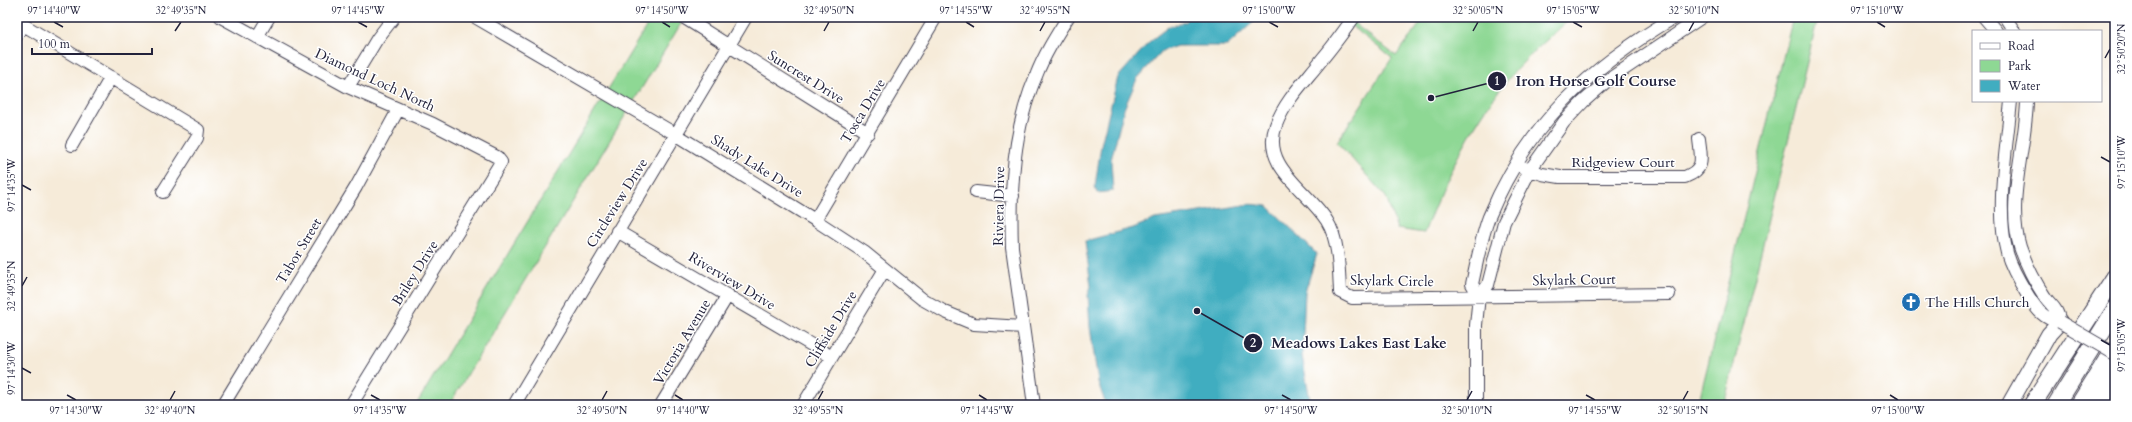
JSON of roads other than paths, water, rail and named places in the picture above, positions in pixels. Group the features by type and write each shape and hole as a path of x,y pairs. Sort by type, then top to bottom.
{"highway":[{"path":"2032,405 2115,277"},
{"path":"2056,405 2115,310"},
{"path":"2079,405 2113,353"},
{"path":"2094,405 2115,371"},
{"path":"2108,405 2115,394"}],"main road":[{"path":"2009,405 2049,334 2060,322"}],"street":[{"name":"Diamond Loch North","path":"221,17 348,87 433,124 497,157"},
{"path":"257,38 269,17"},
{"path":"348,87 377,39 394,17"},
{"name":"Shady Lake Drive","path":"475,17 677,135 815,220 864,252 922,299 963,320 990,325 1023,327"},
{"name":"Suncrest Drive","path":"683,17 868,133"},
{"name":"Circleview Drive","path":"514,405 617,231 677,135 746,17"},
{"name":"Tosca Drive","path":"815,220 936,17"},
{"name":"Riviera Drive","path":"1034,405 1012,247 1015,158 1028,96 1039,69 1068,17"},
{"name":"Skylark Circle","path":"1354,17 1295,93 1276,124 1273,142 1280,165 1289,179 1316,206 1328,222 1336,249 1340,292 1344,296 1352,298 1479,296"},
{"path":"1479,296 1472,284 1483,235 1490,216 1516,165 1553,111 1598,69 1646,34 1675,17"},
{"path":"1476,405 1476,325 1479,296 1488,285 1504,222 1530,170 1564,122 1583,102 1608,80 1702,17"},
{"path":"1984,17 1995,30"},
{"path":"2005,17 2013,30"},
{"path":"19,27 111,77 198,130 197,138 163,192"},
{"path":"72,145 111,77"},
{"path":"2011,102 2001,213 2007,253 2013,268 2034,306 2048,320 2060,322 2113,353"},
{"path":"2027,102 2015,214 2020,246 2027,264 2045,297 2057,310 2060,322"},
{"name":"Tabor Street","path":"223,405 356,187 398,110"},
{"name":"Ridgeview Court","path":"1516,165 1560,177 1685,177 1695,174 1702,161 1699,139"},
{"name":"Briley Drive","path":"351,405 501,162 497,157"},
{"path":"976,192 1013,196"},
{"name":"Riverview Drive","path":"617,231 832,357"},
{"name":"Cliffside Drive","path":"803,405 885,269"},
{"name":"Skylark Court","path":"1479,296 1669,294"},
{"name":"Victoria Avenue","path":"661,405 728,296"}],"water":[{"path":"1188,17 1259,17 1227,46 1177,46 1162,51 1137,79 1124,109 1111,160 1113,191 1097,193 1095,186 1101,145 1118,77 1150,41 1168,27 1185,22"},
{"path":"1250,204 1268,206 1317,254 1305,292 1302,356 1311,405 1106,405 1098,382 1090,327 1088,295 1091,286 1085,241 1133,228 1155,219"}],"place":[{"name":"Iron Horse Golf Course","path":"1431,98"},
{"name":"The Hills Church","path":"1911,302"},
{"name":"Meadows Lakes East Lake","path":"1197,311"}]}
